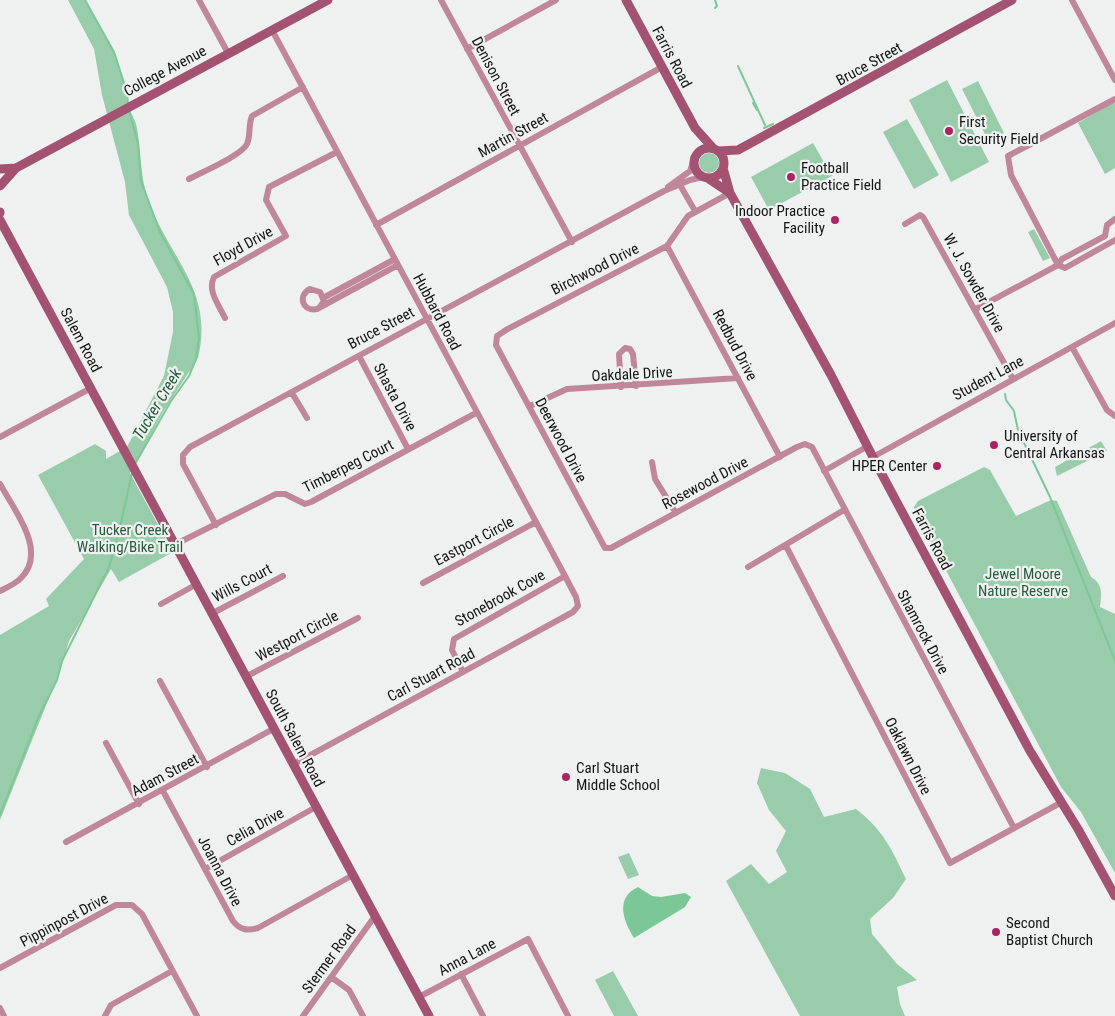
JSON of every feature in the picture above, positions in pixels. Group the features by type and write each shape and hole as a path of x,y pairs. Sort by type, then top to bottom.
{"street":[{"path":"199,0 228,53"},
{"name":"College Avenue","path":"0,171 14,168 328,0"},
{"name":"Denison Street","path":"441,0 518,146 572,242"},
{"path":"467,49 556,0"},
{"name":"Farris Road","path":"626,0 695,128 715,150"},
{"name":"Bruce Street","path":"724,167 738,150 1012,0"},
{"path":"1072,0 1115,80"},
{"name":"Hubbard Road","path":"272,30 565,576 578,606"},
{"name":"Martin Street","path":"376,225 662,67"},
{"path":"189,179 242,150 247,144 249,123 252,116 303,87"},
{"path":"976,309 1058,265 1062,259 1105,236 1111,235 1114,241 1065,268 1058,265 1011,175 1008,156 1115,99"},
{"name":"Farris Road","path":"695,128 698,146 695,158"},
{"path":"704,149 715,150 724,159 724,167 718,176 706,178 696,171 695,158 704,149"},
{"name":"Bruce Street","path":"715,150 738,150"},
{"name":"Floyd Drive","path":"225,318 210,284 214,277 286,236 266,200 269,187 337,152"},
{"name":"Bruce Street","path":"216,525 184,464 185,450 664,191 687,174 695,158"},
{"name":"Farris Road","path":"724,167 730,193 788,296 1026,742 1115,896"},
{"name":"College Avenue","path":"0,186 14,168"},
{"name":"Farris Road","path":"706,178 730,193"},
{"name":"Bruce Street","path":"664,191 690,180 706,178"},
{"path":"680,185 695,212"},
{"name":"Birchwood Drive","path":"497,336 667,246 688,216 730,193"},
{"name":"W. J. Sowder Drive","path":"905,224 920,216 923,217 976,309 1013,379"},
{"path":"1105,236 1107,225 1115,219"},
{"name":"Salem Road","path":"0,220 137,473"},
{"name":"Redbud Drive","path":"667,246 780,457"},
{"path":"323,298 397,262"},
{"path":"320,307 323,298 320,292 314,289 307,291 303,296 303,303 307,308 314,310 320,307 397,262"},
{"name":"Student Lane","path":"873,457 1115,323"},
{"name":"Deerwood Drive","path":"497,336 496,345 601,542 605,548 611,548"},
{"path":"1072,347 1107,410 1115,416"},
{"path":"621,387 619,354 621,350 627,348 633,354 636,386"},
{"name":"Shasta Drive","path":"359,356 408,449"},
{"name":"Oakdale Drive","path":"530,406 567,390 738,378"},
{"path":"0,437 91,388"},
{"path":"292,392 306,418"},
{"name":"Timberpeg Court","path":"176,544 276,494 285,494 305,504 311,502 476,413"},
{"name":"Rosewood Drive","path":"611,548 805,444 812,447"},
{"path":"824,471 868,446"},
{"name":"Shamrock Drive","path":"812,447 1014,828"},
{"path":"652,462 655,479 676,513"},
{"name":"South Salem Road","path":"137,473 429,1016"},
{"path":"0,484 32,544 28,570 20,580 0,591"},
{"path":"748,567 844,510"},
{"name":"Eastport Circle","path":"423,582 536,522"},
{"name":"Oaklawn Drive","path":"786,546 950,864 1062,802"},
{"name":"Wills Court","path":"213,613 283,576"},
{"name":"Stonebrook Cove","path":"463,672 452,650 454,639 565,576"},
{"path":"160,604 197,584"},
{"name":"Carl Stuart Road","path":"294,764 573,612 578,606"},
{"name":"Westport Circle","path":"247,676 358,618"},
{"path":"160,681 207,767"},
{"name":"Adam Street","path":"66,842 207,767 275,728"},
{"path":"106,743 139,804"},
{"name":"Joanna Drive","path":"163,791 233,921 242,929 258,928 353,875"},
{"name":"Celia Drive","path":"205,868 316,807"},
{"name":"Pippinpost Drive","path":"0,968 116,905 125,904 132,905 142,914 172,971"},
{"name":"Stermer Road","path":"303,1016 375,916"},
{"name":"Anna Lane","path":"419,997 528,939 568,1016"},
{"path":"105,1016 111,1005 172,971 197,1016"},
{"path":"461,974 483,1016"},
{"path":"331,977 349,990 363,1016"},
{"path":"0,1008 4,1016"}],"green space":[{"name":"Tucker Creek Walking/Bike Trail","path":"68,0 85,0 114,52 127,92 128,107 137,128 147,196 155,217 186,273 194,292 200,312 201,334 198,358 163,412 130,473 173,552 119,582 111,569 69,641 61,668 0,820 0,635 49,606 46,599 84,559 38,475 95,444 106,451 106,459 127,447 164,376 173,332 173,312 167,287 129,215 125,182 102,95 94,49"},
{"name":"First Security Field","path":"947,80 989,162 951,182 909,100"},
{"path":"978,81 1004,133 988,140 962,89"},
{"path":"1115,101 1115,168 1105,174 1078,123"},
{"path":"907,119 939,175 914,189 883,132"},
{"name":"Football Practice Field","path":"813,143 832,176 769,210 751,177"},
{"path":"709,153 716,156 719,163 716,170 709,173 702,170 699,163 702,156"},
{"path":"1034,229 1050,258 1043,261 1028,232"},
{"path":"1101,441 1107,451 1057,476 1055,467"},
{"name":"Jewel Moore Nature Reserve","path":"984,467 990,470 1016,516 1051,500 1057,501 1091,577 1100,587 1100,607 1115,614 1115,873 1081,812 1061,787 915,512 914,507 918,501"},
{"path":"761,768 785,773 810,789 824,817 856,809 874,825 891,849 906,879 893,898 870,919 872,934 897,964 917,980 897,987 900,1004 905,1016 800,1016 726,881 751,864 769,884 787,872 776,851 786,831 769,810 757,783"},
{"path":"629,853 639,875 628,879 618,857"},
{"path":"613,971 638,1016 614,1016 595,980"}],"shaded area":[{"path":"638,887 652,896 661,897 685,893 691,897 685,907 634,938 624,917 623,910 626,897"}],"waterway":[{"name":"Tucker Creek","path":"85,0 114,52 127,92 128,105"},
{"path":"715,0 717,6 715,8"},
{"path":"738,66 765,125"},
{"path":"753,103 757,110"},
{"name":"Tucker Creek","path":"129,110 138,143 141,181 160,232 194,294 199,339 196,359 189,376 171,401 135,464"},
{"path":"764,128 773,124"},
{"path":"1005,394 1006,400 1014,411 1018,430 1050,497 1115,661"},
{"name":"Tucker Creek","path":"0,815 39,716 57,680 62,661 109,567 132,473"}],"place":[{"name":"First Security Field","path":"949,131"},
{"name":"Football Practice Field","path":"791,177"},
{"name":"Indoor Practice Facility","path":"835,220"},
{"name":"University of Central Arkansas","path":"994,445"},
{"name":"HPER Center","path":"937,466"},
{"name":"Carl Stuart Middle School","path":"566,777"},
{"name":"Second Baptist Church","path":"996,932"}]}
